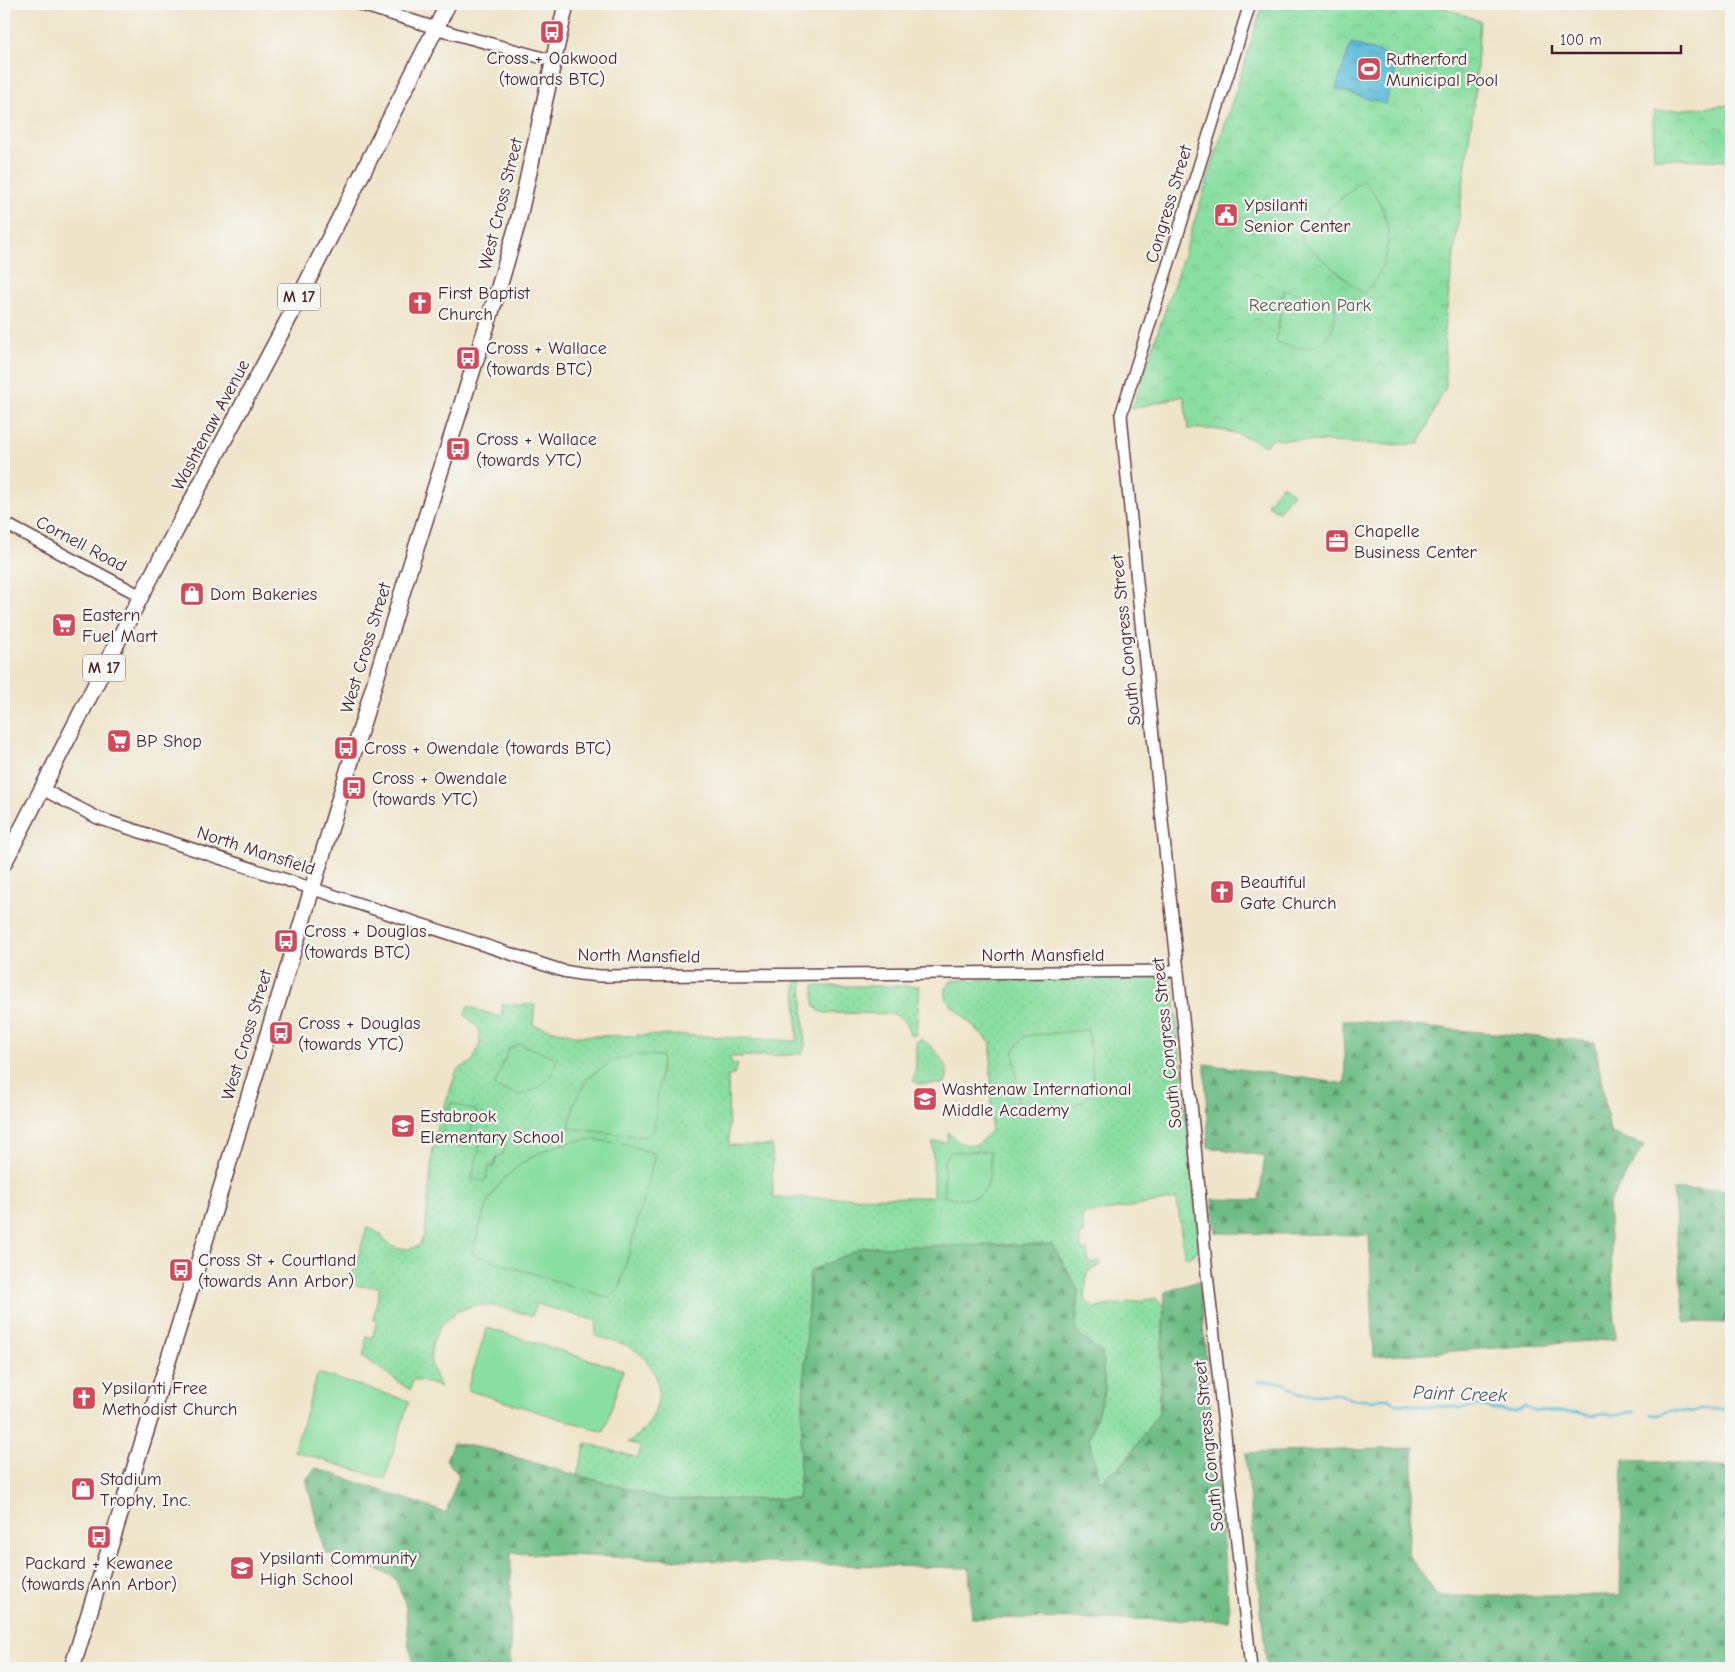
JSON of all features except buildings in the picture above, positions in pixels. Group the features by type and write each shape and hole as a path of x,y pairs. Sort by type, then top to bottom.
{"main road":[{"name":"Washtenaw Avenue","path":"4,863 141,596 287,321 448,4"},
{"name":"West Cross Street","path":"72,1668 178,1328 408,572 510,250 566,4"}],"street":[{"path":"359,4 554,61"},
{"name":"Congress Street","path":"1122,414 1250,4"},
{"name":"South Congress Street","path":"1122,414 1206,1265 1251,1668"},
{"name":"Cornell Road","path":"4,524 141,596"},
{"name":"North Mansfield","path":"42,789 98,818 563,971 580,974 600,976 1177,971"}],"green space":[{"name":"Recreation Park","path":"1263,4 1434,4 1480,21 1475,95 1444,330 1446,386 1419,444 1390,445 1271,439 1265,446 1228,431 1188,429 1184,396 1132,409 1185,251"},
{"path":"1731,105 1731,161 1654,158 1653,112"},
{"path":"1363,180 1374,193 1382,207 1388,237 1387,252 1382,266 1363,294 1302,241 1302,232"},
{"path":"1284,290 1334,300 1335,314 1333,326 1321,342 1311,347 1301,348 1276,341"},
{"path":"1282,485 1293,493 1278,512 1267,504"},
{"path":"1167,977 1171,981 1174,995 1199,1244 1195,1254 1189,1258 1184,1255 1177,1199 1082,1215 1084,1234 1079,1235 1082,1251 1087,1250 1089,1263 1101,1261 1100,1266 1087,1272 1085,1299 1094,1308 1156,1298 1164,1308 1159,1413 1124,1463 1099,1481 1089,1439 1105,1390 1102,1354 1076,1332 1078,1289 810,1271 798,1499 668,1500 577,1475 586,1443 638,1458 641,1447 628,1442 649,1423 655,1411 658,1398 658,1385 654,1372 646,1360 626,1345 595,1336 597,1321 536,1304 532,1316 486,1305 464,1309 446,1321 434,1340 431,1362 441,1387 413,1379 410,1390 363,1357 367,1336 372,1338 377,1321 373,1319 380,1287 360,1286 350,1283 367,1227 400,1249 419,1246 425,1233 434,1137 457,1070 472,1062 480,1045 479,1029 465,1015 468,1006 502,1018 502,1004 535,1005 533,1025 578,1036 686,1035 797,1041 796,979 802,979 805,1046 802,1053 730,1057 732,1065 738,1064 734,1075 728,1076 729,1145 772,1146 773,1198 933,1197 933,1142 948,1142 948,1132 962,1143 969,1145 979,1144 991,1130 991,1043 946,1000 946,988 952,980"},
{"path":"814,986 920,986 916,1035 910,1036 906,1022 894,1014 825,1013 819,1011 814,1004"},
{"path":"1342,1020 1595,1042 1610,1133 1644,1145 1608,1204 1616,1339 1374,1357 1369,1235 1216,1233 1212,1199 1259,1200 1265,1156 1208,1147 1205,1064 1346,1084"},
{"path":"1088,1030 1093,1077 1087,1097 1072,1107 1063,1109 1019,1111 1014,1050 1025,1036"},
{"path":"921,1039 932,1047 942,1059 947,1072 944,1084 919,1084 914,1082 916,1043"},
{"path":"519,1044 557,1058 553,1073 540,1087 521,1095 494,1087 509,1049"},
{"path":"634,1055 662,1056 654,1130 644,1137 569,1128 574,1103 588,1078 610,1062"},
{"path":"451,1103 477,1111 465,1147 440,1140"},
{"path":"482,1135 506,1139 503,1155 497,1156 494,1167 489,1167 485,1181 472,1179"},
{"path":"584,1140 620,1144 655,1154 620,1287 609,1298 472,1254 488,1203 504,1179 515,1168 541,1152 555,1146"},
{"path":"990,1151 989,1179 984,1191 969,1199 944,1197 944,1158 952,1152"},
{"path":"1731,1189 1731,1323 1685,1322 1673,1190"},
{"path":"1052,1244 1078,1289 1076,1332 1102,1354 1105,1390 1089,1439 1099,1481 1124,1463 1159,1413 1165,1292 1199,1281 1230,1620 972,1618 969,1568 798,1564 511,1553 510,1668 415,1668 409,1646 405,1603 395,1578 361,1561 325,1553 306,1479 316,1468 446,1513 459,1475 446,1460 453,1443 492,1450 668,1500 798,1499 810,1271 864,1247"},
{"path":"487,1328 623,1370 604,1432 467,1390"},
{"path":"318,1373 409,1401 385,1479 294,1451"},
{"path":"1414,1448 1408,1554 1437,1596 1620,1596 1623,1459 1731,1468 1731,1668 1267,1668 1245,1453"}],"water":[{"name":"Rutherford Municipal Pool","path":"1351,43 1399,59 1385,104 1336,89"}],"waterway":[{"name":"Paint Creek","path":"1258,1381 1284,1383 1300,1394 1335,1394 1352,1399 1373,1401 1388,1398 1396,1404 1426,1407 1454,1406 1459,1408 1473,1407 1475,1405 1514,1411 1525,1406 1534,1411 1576,1412 1593,1416 1604,1414 1614,1416 1635,1412"},
{"name":"Paint Creek","path":"1650,1414 1659,1415 1674,1410 1689,1412 1706,1409 1731,1409"}],"place":[{"name":"Cross + Oakwood (towards BTC)","path":"552,32"},
{"name":"Rutherford Municipal Pool","path":"1369,69"},
{"name":"Ypsilanti Senior Center","path":"1226,215"},
{"name":"First Baptist Church","path":"420,303"},
{"name":"Cross + Wallace (towards BTC)","path":"468,358"},
{"name":"Cross + Wallace (towards YTC)","path":"458,449"},
{"name":"Chapelle Business Center","path":"1337,541"},
{"name":"Dom Bakeries","path":"192,594"},
{"name":"Eastern Fuel Mart","path":"64,625"},
{"name":"BP Shop","path":"119,741"},
{"name":"Cross + Owendale (towards BTC)","path":"346,748"},
{"name":"Cross + Owendale (towards YTC)","path":"354,788"},
{"name":"Beautiful Gate Church","path":"1222,892"},
{"name":"Cross + Douglas (towards BTC)","path":"286,941"},
{"name":"Cross + Douglas (towards YTC)","path":"281,1033"},
{"name":"Washtenaw International Middle Academy","path":"925,1099"},
{"name":"Estabrook Elementary School","path":"403,1126"},
{"name":"Cross St + Courtland (towards Ann Arbor)","path":"181,1270"},
{"name":"Ypsilanti Free Methodist Church","path":"84,1398"},
{"name":"Stadium Trophy, Inc.","path":"83,1489"},
{"name":"Packard + Kewanee (towards Ann Arbor)","path":"99,1537"},
{"name":"Ypsilanti Community High School","path":"242,1568"}]}
